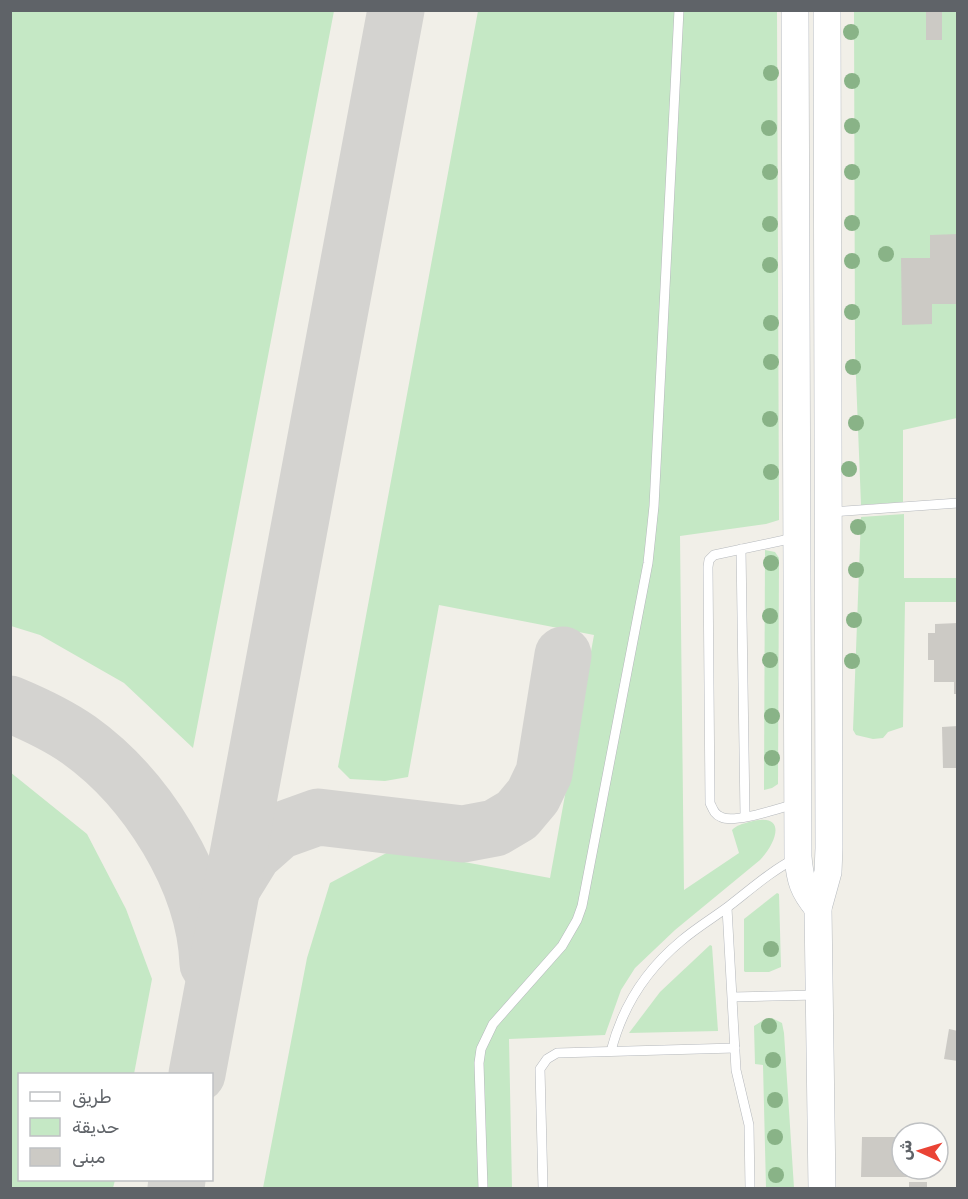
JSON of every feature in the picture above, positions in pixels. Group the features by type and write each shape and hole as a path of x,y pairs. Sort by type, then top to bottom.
{"street":[{"path":"795,10 798,857 803,888 818,908"},
{"path":"822,1188 818,908 829,860 827,10"}],"lane":[{"path":"483,1188 479,1062 481,1049 493,1024 562,946 577,920 648,563 654,506 679,10"},
{"path":"829,513 957,503"},
{"path":"796,538 714,555 709,560 708,567 710,803 713,812 722,818 734,819 798,803"},
{"path":"741,549 745,816"},
{"path":"610,1052 626,1008 650,972 681,941 776,869 798,857"},
{"path":"727,908 736,1070 749,1125 750,1188"},
{"path":"733,997 818,995"},
{"path":"543,1188 540,1069 547,1059 557,1053 735,1048"}],"green space":[{"path":"10,11 334,11 193,748 124,683 40,635 11,626"},
{"path":"478,11 777,11 779,520 766,524 680,536 684,890 739,853 732,830 736,827 761,820 770,821 776,830 771,845 760,860 675,930 635,968 621,990 605,1035 509,1039 512,1188 263,1188 307,958 330,883 394,849 550,878 594,635 439,605 408,777 385,781 350,779 338,767"},
{"path":"854,11 958,11 957,418 903,430 903,502 861,505 855,352"},
{"path":"904,514 904,578 957,578 957,602 905,602 903,727 888,732 883,738 873,739 856,735 853,730 861,517"},
{"path":"765,550 775,552 779,558 778,784 764,790"},
{"path":"10,772 87,834 126,909 152,979 134,1073 18,1073 18,1181 115,1181 113,1188 11,1188"},
{"path":"777,893 779,894 781,967 769,972 745,972 744,919"},
{"path":"710,945 712,946 718,1031 629,1033 660,992"},
{"path":"772,1018 782,1023 784,1033 794,1188 766,1188 763,1065 755,1064 754,1026 765,1019"}],"building":[{"path":"926,11 942,11 942,40 926,40"},
{"path":"958,234 958,304 932,304 932,324 902,325 901,258 930,258 930,235"},
{"path":"958,623 958,694 954,694 954,682 934,682 934,660 928,660 928,633 935,633 935,624"},
{"path":"958,726 958,768 943,768 942,727"},
{"path":"949,1029 958,1031 958,1061 944,1059"},
{"path":"862,1137 890,1137 890,1177 861,1177"},
{"path":"909,1182 927,1182 927,1188 909,1188"}],"taxiway":[{"path":"197,1073 396,10"},
{"path":"232,888 253,854 279,831 318,817 463,834 495,828 517,815 533,796 544,773 563,655"},
{"path":"10,704 46,720 79,740 127,783 148,810 168,838 184,869 196,900 204,932 208,964"},
{"path":"176,1188 177,1181"}]}
